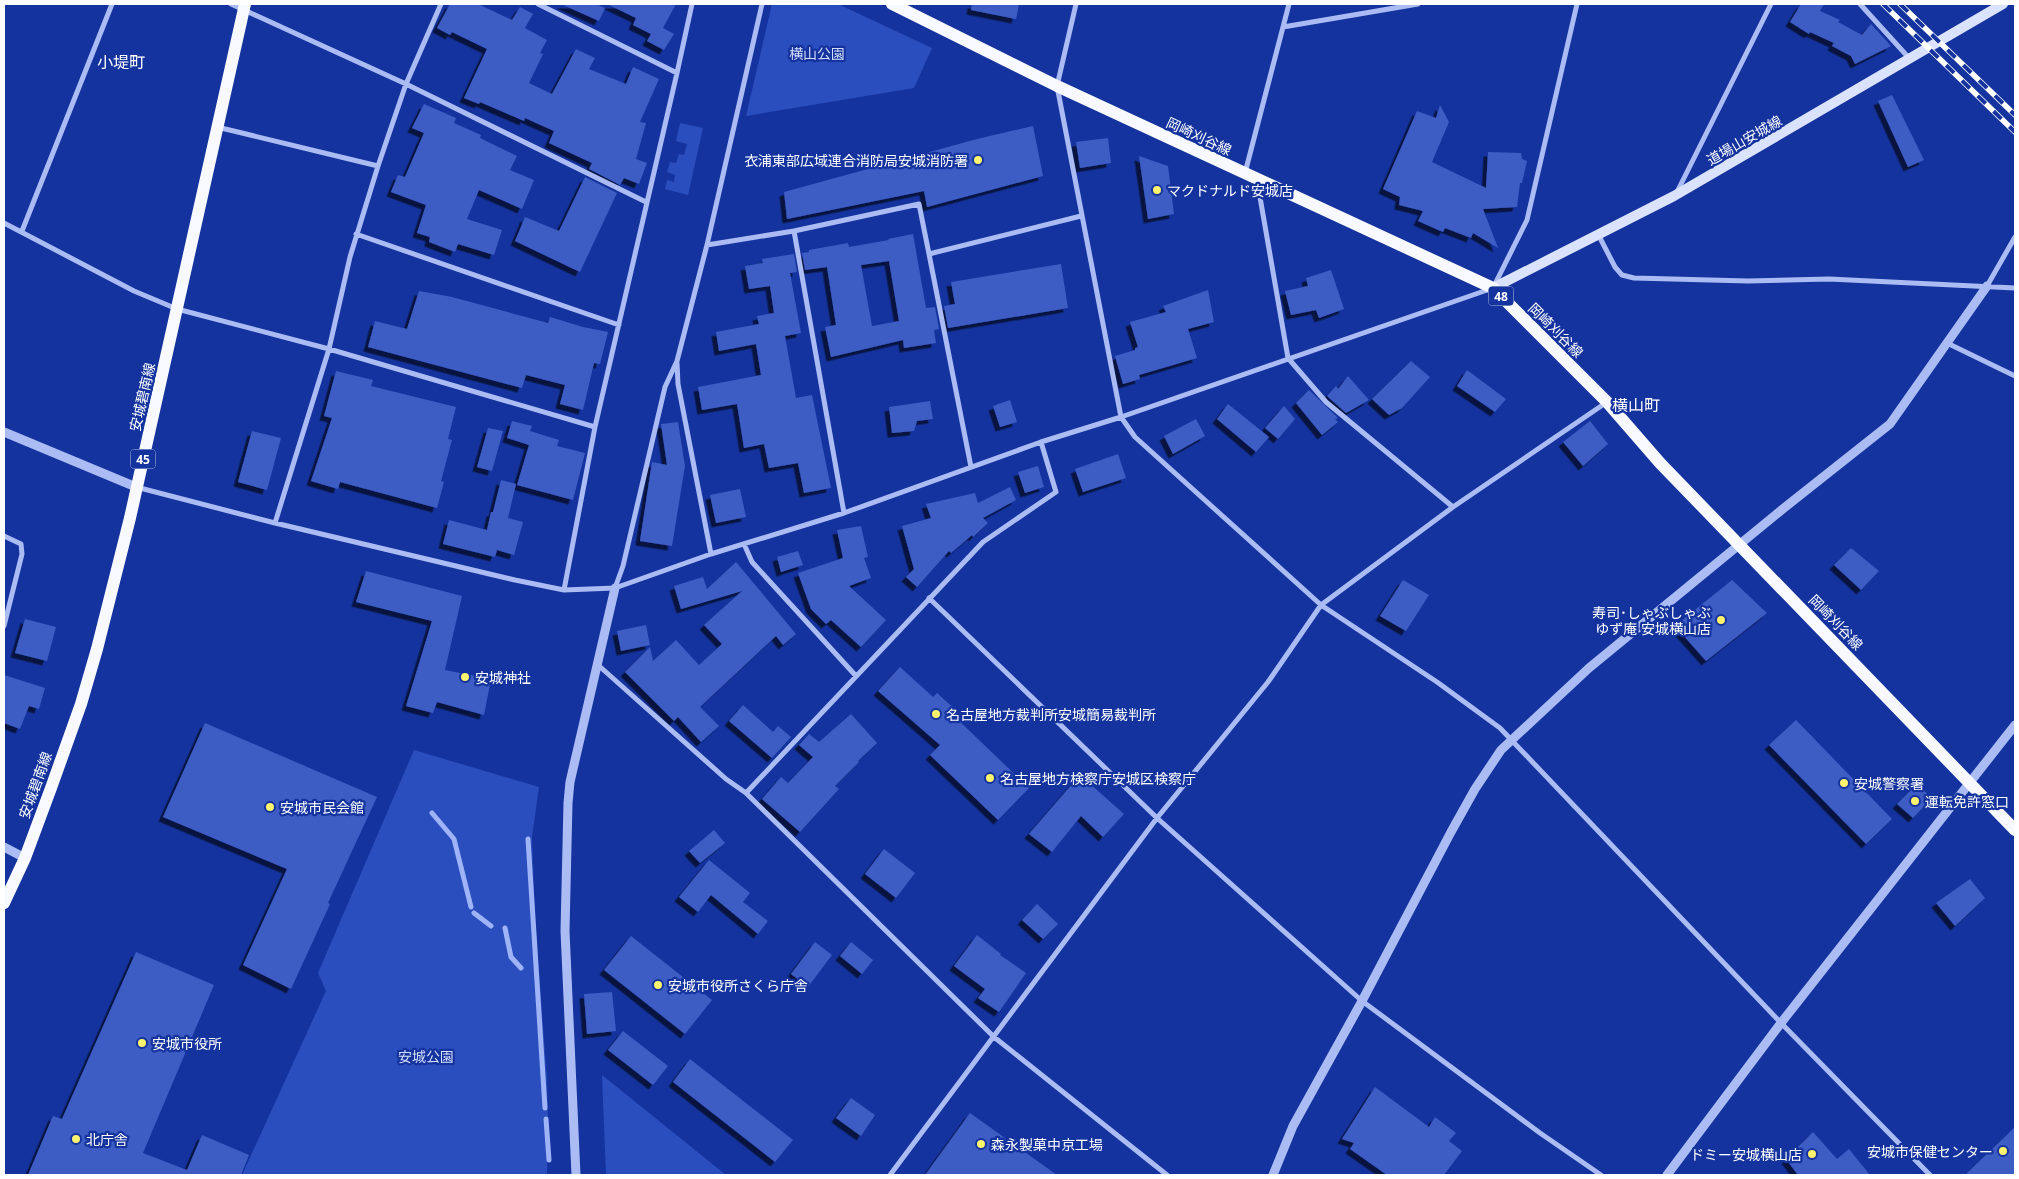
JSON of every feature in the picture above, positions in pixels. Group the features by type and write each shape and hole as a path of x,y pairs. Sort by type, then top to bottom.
{"main road":[{"name":"岡崎刈谷線","path":"892,4 1057,86 1493,288 1607,402 1660,463 2015,830"},
{"name":"道場山安城線","path":"1493,288 1599,236 1674,196 2003,4"},
{"name":"安城碧南線","path":"4,903 24,858 81,704 97,649 177,308 244,7"}],"street":[{"path":"22,231 112,4"},
{"path":"231,4 244,7 406,84 646,202"},
{"path":"275,523 329,349 356,234 406,84 441,4"},
{"path":"538,4 678,73"},
{"path":"564,590 595,427 646,202 678,73 692,4"},
{"path":"576,1175 564,931 570,782 598,665 609,609 623,566 665,387 676,361 707,245 762,4"},
{"path":"1076,4 1057,86 1121,417 1135,437 1320,605 1438,682 1500,728 1781,1023 1930,1175"},
{"path":"1245,174 1289,4"},
{"path":"1283,27 1418,4"},
{"path":"4,432 136,487 275,523 564,590 615,588 711,554 844,513 1041,442 1121,417 1493,288 1527,220 1577,4"},
{"path":"1674,196 1771,4"},
{"path":"1860,4 1910,59"},
{"path":"217,127 378,166"},
{"path":"1257,179 1288,358 1326,402 1453,507"},
{"path":"707,245 794,231 919,204 971,467"},
{"path":"930,254 1081,216"},
{"path":"4,223 134,291 177,308 329,349 595,427"},
{"path":"794,231 844,513"},
{"path":"356,234 619,325"},
{"path":"1599,236 1615,267 1622,275 1634,278 1748,281 1828,279 2015,288"},
{"path":"1273,1175 1293,1126 1475,788 1501,750 1589,668 1890,424 1987,286 2015,237"},
{"path":"1947,343 2015,376"},
{"path":"676,361 678,384 711,554"},
{"path":"890,1175 1157,818 1268,682 1320,605 1453,507 1607,402"},
{"path":"746,793 983,542 1056,492 1041,442"},
{"path":"4,536 21,544 22,554 4,626"},
{"path":"744,544 752,562 856,676"},
{"path":"929,598 1157,818 1362,1001 1540,1133 1601,1175"},
{"path":"598,665 726,779 746,793 994,1037 1167,1175"},
{"path":"1667,1175 1781,1023 2015,725"},
{"path":"4,847 24,858"}],"green space":[{"name":"横山公園","path":"772,4 838,4 932,48 914,88 746,116"},
{"path":"680,123 703,128 688,195 665,189 667,180 674,182 675,175 667,172 670,162 676,163 679,154 684,155 687,144 676,141"},
{"name":"安城公園","path":"414,750 539,787 532,837 535,917 547,1080 547,1175 242,1175 326,991 318,973"},
{"path":"602,1075 726,1175 606,1175"}],"building":[{"path":"450,4 478,4 512,20 520,7 533,14 525,28 547,40 540,53 543,54 529,83 552,94 576,49 595,58 589,69 626,84 633,67 659,79 640,122 646,123 636,159 647,163 639,184 624,178 620,185 589,169 592,163 549,143 554,131 525,118 524,121 480,102 479,104 464,98 487,49 452,32 450,35 437,28"},
{"path":"561,4 596,4 605,8 599,21"},
{"path":"607,4 676,4 663,28 674,34 664,50 647,41 651,34 633,25 636,18"},
{"path":"972,4 1019,4 1016,19 971,10"},
{"path":"1801,4 1824,4 1820,11 1840,20 1838,22 1862,35 1871,24 1891,46 1855,64 1851,56 1832,46 1834,43 1810,32 1809,34 1790,22"},
{"path":"1892,95 1924,160 1908,167 1878,101"},
{"path":"424,104 456,118 454,123 481,135 480,138 517,156 510,170 534,180 522,209 479,190 467,219 502,230 494,255 458,244 455,252 429,242 430,237 417,233 426,205 391,192 398,175 405,177 424,133 412,128"},
{"path":"1440,105 1449,122 1432,162 1486,188 1488,152 1521,153 1522,159 1527,161 1522,183 1520,183 1517,207 1483,209 1498,248 1473,233 1471,238 1445,228 1443,232 1418,221 1423,211 1399,205 1400,197 1383,189 1417,111 1436,118"},
{"path":"1033,126 1043,176 927,207 924,191 787,219 784,192 977,139"},
{"path":"1108,138 1111,163 1080,168 1076,142"},
{"name":"マクドナルド安城店","path":"1139,156 1168,166 1174,214 1148,219"},
{"path":"585,177 617,193 580,272 515,241 525,217 559,231"},
{"path":"913,234 926,308 935,307 939,329 934,330 936,343 904,348 903,340 831,357 825,327 836,325 827,267 805,270 802,253 848,243 849,247","holes":["889,261 899,321 872,326 861,265"]},
{"path":"794,254 797,272 790,273 801,333 785,336 796,398 812,395 831,488 804,493 798,463 769,468 764,444 744,448 737,404 702,410 698,387 761,375 756,344 719,351 716,332 759,324 757,316 774,313 770,286 749,289 745,266 763,263 762,259"},
{"path":"1061,264 1068,308 948,328 944,306 955,304 951,282"},
{"path":"1331,270 1344,309 1319,318 1316,310 1291,315 1285,291 1308,286 1306,278"},
{"path":"1208,290 1214,322 1188,329 1197,358 1139,375 1140,379 1123,384 1115,356 1135,350 1138,347 1130,322 1166,312 1163,306"},
{"path":"419,291 452,297 548,323 550,317 608,332 600,364 594,363 583,410 560,404 565,385 526,375 522,388 368,347 375,321 407,329"},
{"path":"1411,361 1430,377 1402,408 1389,415 1372,399"},
{"path":"1467,370 1506,399 1495,412 1457,386"},
{"path":"336,371 373,380 371,386 456,407 448,439 452,440 441,481 444,482 437,508 340,482 338,489 311,481 332,418 324,416"},
{"path":"1348,376 1369,400 1346,413 1327,396 1336,386 1338,389"},
{"path":"1309,390 1338,418 1335,419 1338,422 1322,435 1296,403"},
{"path":"1010,400 1017,422 1000,427 993,406"},
{"path":"930,401 933,419 917,421 914,431 892,433 889,407"},
{"path":"1228,404 1269,437 1256,452 1217,419"},
{"path":"1284,406 1295,419 1278,439 1265,428"},
{"path":"1196,419 1205,436 1173,454 1164,436"},
{"path":"512,421 532,426 530,431 559,440 557,446 585,453 573,500 517,485 529,445 507,438"},
{"path":"1590,421 1608,444 1583,466 1563,442"},
{"path":"678,422 685,466 672,546 640,541 652,462 667,465 661,424"},
{"path":"488,428 503,431 492,471 477,467"},
{"path":"252,431 281,438 267,490 238,482"},
{"path":"1118,454 1126,478 1083,492 1075,469"},
{"path":"1038,466 1044,487 1025,493 1018,472"},
{"path":"501,480 516,484 508,518 523,522 514,555 497,550 495,557 443,544 449,520 487,530"},
{"path":"1010,487 1016,500 983,518 988,523 951,553 949,551 917,587 906,577 914,569 902,526 931,518 926,504 975,493 978,503"},
{"path":"740,489 746,517 716,523 710,495"},
{"path":"861,526 868,557 864,558 871,578 849,586 886,620 861,647 831,620 826,624 811,609 798,573 843,558 837,530"},
{"path":"1851,548 1879,571 1861,590 1834,565"},
{"path":"798,551 803,565 781,572 777,557"},
{"path":"736,562 796,634 783,645 776,636 700,707 719,726 701,742 678,717 674,721 625,672 650,647 653,661 676,640 699,665 722,644 704,625 742,591 681,609 674,586 703,577 707,589"},
{"path":"366,571 462,596 445,670 491,679 484,715 437,702 433,713 406,706 432,621 356,602"},
{"path":"1403,580 1429,595 1406,631 1380,616"},
{"name":"寿司･しゃぶしゃぶ ゆず庵 安城横山店","path":"1732,580 1767,613 1706,661 1675,626"},
{"path":"25,619 56,627 47,661 15,653"},
{"path":"646,625 650,645 621,651 617,631"},
{"path":"900,667 933,697 937,693 957,711 953,715 1029,788 998,820 930,755 940,745 878,691"},
{"path":"4,675 45,688 39,709 29,706 20,729 4,723"},
{"path":"743,705 773,732 778,726 791,737 772,758 729,721"},
{"path":"851,714 877,743 835,786 839,789 800,832 762,799 781,777 788,783 813,757 799,745 809,734 819,742"},
{"name":"安城警察署","path":"1796,720 1892,819 1866,844 1769,745"},
{"name":"安城市民会館","path":"205,723 377,797 291,989 243,965 287,869 163,817"},
{"path":"1080,775 1124,814 1103,837 1081,816 1052,852 1029,834"},
{"name":"運転免許窓口","path":"1917,784 1932,798 1913,818 1897,804"},
{"path":"714,830 725,843 700,863 689,851"},
{"path":"884,849 915,873 896,898 865,874"},
{"path":"709,860 750,893 743,902 768,921 758,934 711,895 698,912 679,897"},
{"path":"1970,879 1985,898 1955,926 1936,903"},
{"path":"1037,904 1058,924 1043,939 1022,920"},
{"path":"977,935 1000,955 1026,973 999,1012 978,998 985,989 954,966"},
{"name":"安城市役所さくら庁舎","path":"631,936 712,1000 685,1034 604,970"},
{"path":"815,942 832,955 808,987 791,974"},
{"path":"851,942 873,960 862,974 840,956"},
{"name":"安城市役所","path":"136,952 214,985 143,1153 187,1170 202,1135 249,1155 241,1175 28,1175 53,1116 62,1119"},
{"path":"612,992 616,1031 587,1034 584,994"},
{"path":"623,1031 668,1066 653,1085 608,1050"},
{"path":"690,1059 793,1140 775,1162 673,1082"},
{"path":"1375,1087 1429,1127 1435,1117 1456,1133 1449,1141 1462,1151 1444,1175 1387,1175 1350,1149 1354,1143 1342,1139"},
{"path":"851,1098 875,1115 861,1136 836,1118"},
{"name":"森永製菓中京工場","path":"970,1113 1057,1175 925,1175"},
{"name":"安城市保健センター","path":"2015,1127 2015,1175 1965,1175"},
{"name":"ドミー安城横山店","path":"1813,1132 1837,1159 1849,1149 1870,1175 1798,1175 1786,1159"}],"waterway":[{"path":"432,813 454,839 471,907"},
{"path":"528,839 545,1108"},
{"path":"474,913 491,926"},
{"path":"505,928 511,957 521,968"},
{"path":"546,1119 549,1160"}],"railway":[{"path":"1883,4 2015,132"},
{"path":"1900,4 2015,115"}],"place":[{"name":"衣浦東部広域連合消防局安城消防署","path":"978,160"},
{"name":"マクドナルド安城店","path":"1157,190"},
{"name":"寿司･しゃぶしゃぶ ゆず庵 安城横山店","path":"1721,620"},
{"name":"安城神社","path":"465,677"},
{"name":"名古屋地方裁判所安城簡易裁判所","path":"936,714"},
{"name":"名古屋地方検察庁安城区検察庁","path":"990,778"},
{"name":"安城警察署","path":"1844,783"},
{"name":"運転免許窓口","path":"1915,801"},
{"name":"安城市民会館","path":"270,807"},
{"name":"安城市役所さくら庁舎","path":"658,985"},
{"name":"安城市役所","path":"142,1043"},
{"name":"北庁舎","path":"76,1139"},
{"name":"森永製菓中京工場","path":"981,1144"},
{"name":"安城市保健センター","path":"2003,1151"},
{"name":"ドミー安城横山店","path":"1812,1154"}],"district":[{"name":"小堤町","path":"121,62"},
{"name":"横山町","path":"1636,405"}]}
